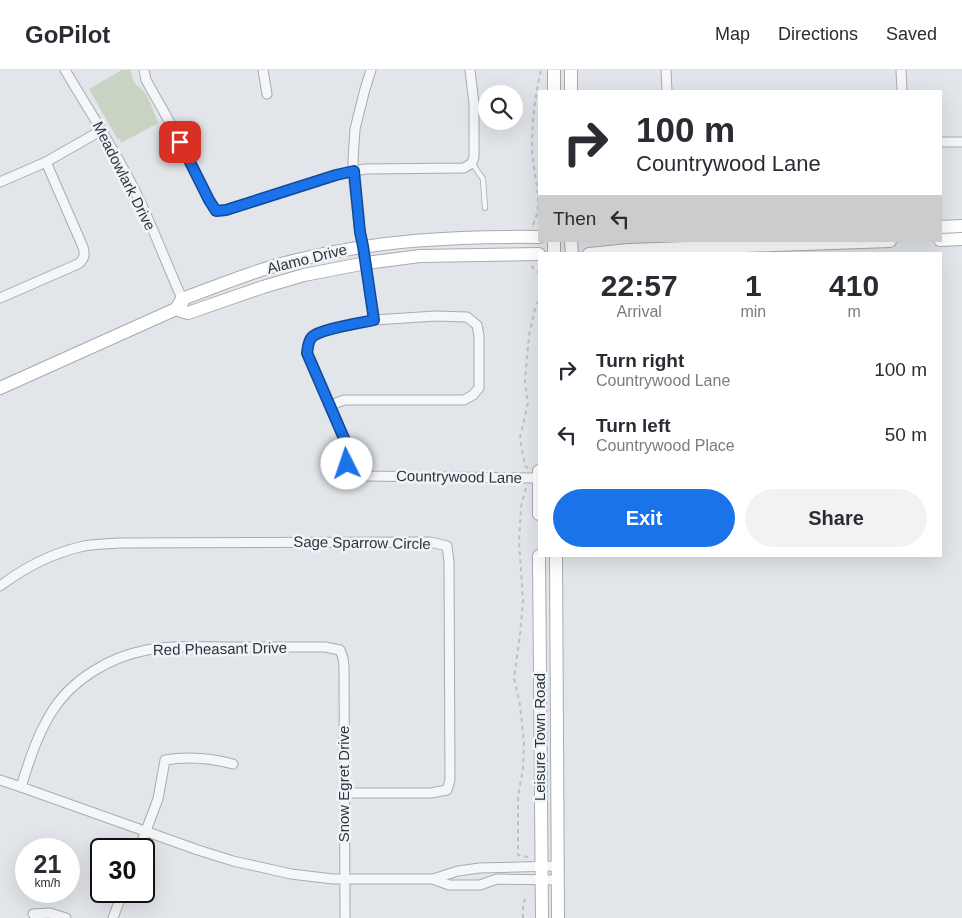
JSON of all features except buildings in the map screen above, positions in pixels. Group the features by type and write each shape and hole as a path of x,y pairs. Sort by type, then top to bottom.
{"main road":[{"path":"554,70 554,90"},
{"path":"571,70 571,90"},
{"path":"942,227 962,226"},
{"name":"Alamo Drive","path":"0,388 179,304 271,267 363,246 432,240 538,237"},
{"path":"942,240 962,239"},
{"path":"608,252 861,242"},
{"name":"Alamo Drive","path":"179,304 188,312 304,275 366,263 420,256 536,260"},
{"path":"533,469 538,478"},
{"name":"Leisure Town Road","path":"539,557 542,918"},
{"name":"Leisure Town Road","path":"556,557 558,918"}],"street":[{"name":"Meadowlark Drive","path":"65,70 102,130 138,198 175,284 179,304"},
{"path":"144,70 146,80 216,211 226,210 336,175 368,168 464,168 472,163 474,157 474,104 470,70"},
{"path":"263,70 267,94"},
{"path":"331,405 344,400 464,400 473,395 479,388 477,324 467,317 436,316 374,320 360,232 353,148 355,129 371,70"},
{"path":"666,70 667,90"},
{"path":"901,70 902,90"},
{"path":"0,182 46,162 102,130"},
{"path":"942,142 962,142"},
{"path":"0,298 78,264 84,257 83,246 46,162"},
{"name":"Countrywood Lane","path":"374,320 328,330 312,336 307,353 346,443 347,464 354,473 363,476 538,478"},
{"name":"Sage Sparrow Circle","path":"0,586 27,568 54,555 86,546 120,543 430,542 447,546 449,572 450,780 447,790 431,793 344,793"},
{"name":"Red Pheasant Drive","path":"21,786 39,734 52,711 68,691 82,679 103,665 125,655 173,647 325,647 340,650"},
{"name":"Snow Egret Drive","path":"340,650 344,666 345,918"},
{"path":"143,838 158,799 165,760 178,758 214,759 233,764"},
{"path":"0,780 198,850 291,874 345,879 433,879 458,871 480,868 557,866"},
{"path":"433,879 449,885 480,885 497,879 557,880"},
{"path":"113,918 119,903"},
{"path":"33,914 50,913 66,918"}],"lane":[{"path":"472,163 483,179 485,208"}],"path":[{"path":"533,225 538,216 538,191 532,149 541,70"},
{"path":"536,260 532,267 538,272"},
{"path":"533,469 525,466 520,438 528,403 525,381 529,335 538,301"},
{"path":"526,488 521,507 519,540 522,600 520,635 514,678 520,705 524,743 523,770 518,796 518,855 528,857"},
{"path":"523,918 524,903 528,895"}],"green space":[{"path":"122,70 131,70 134,82 147,96 158,123 121,143 89,89"}],"route":[{"path":"180,142 216,211 244,205 354,171 360,232 374,320 328,330 312,336 307,353 346,443 347,464"}]}
